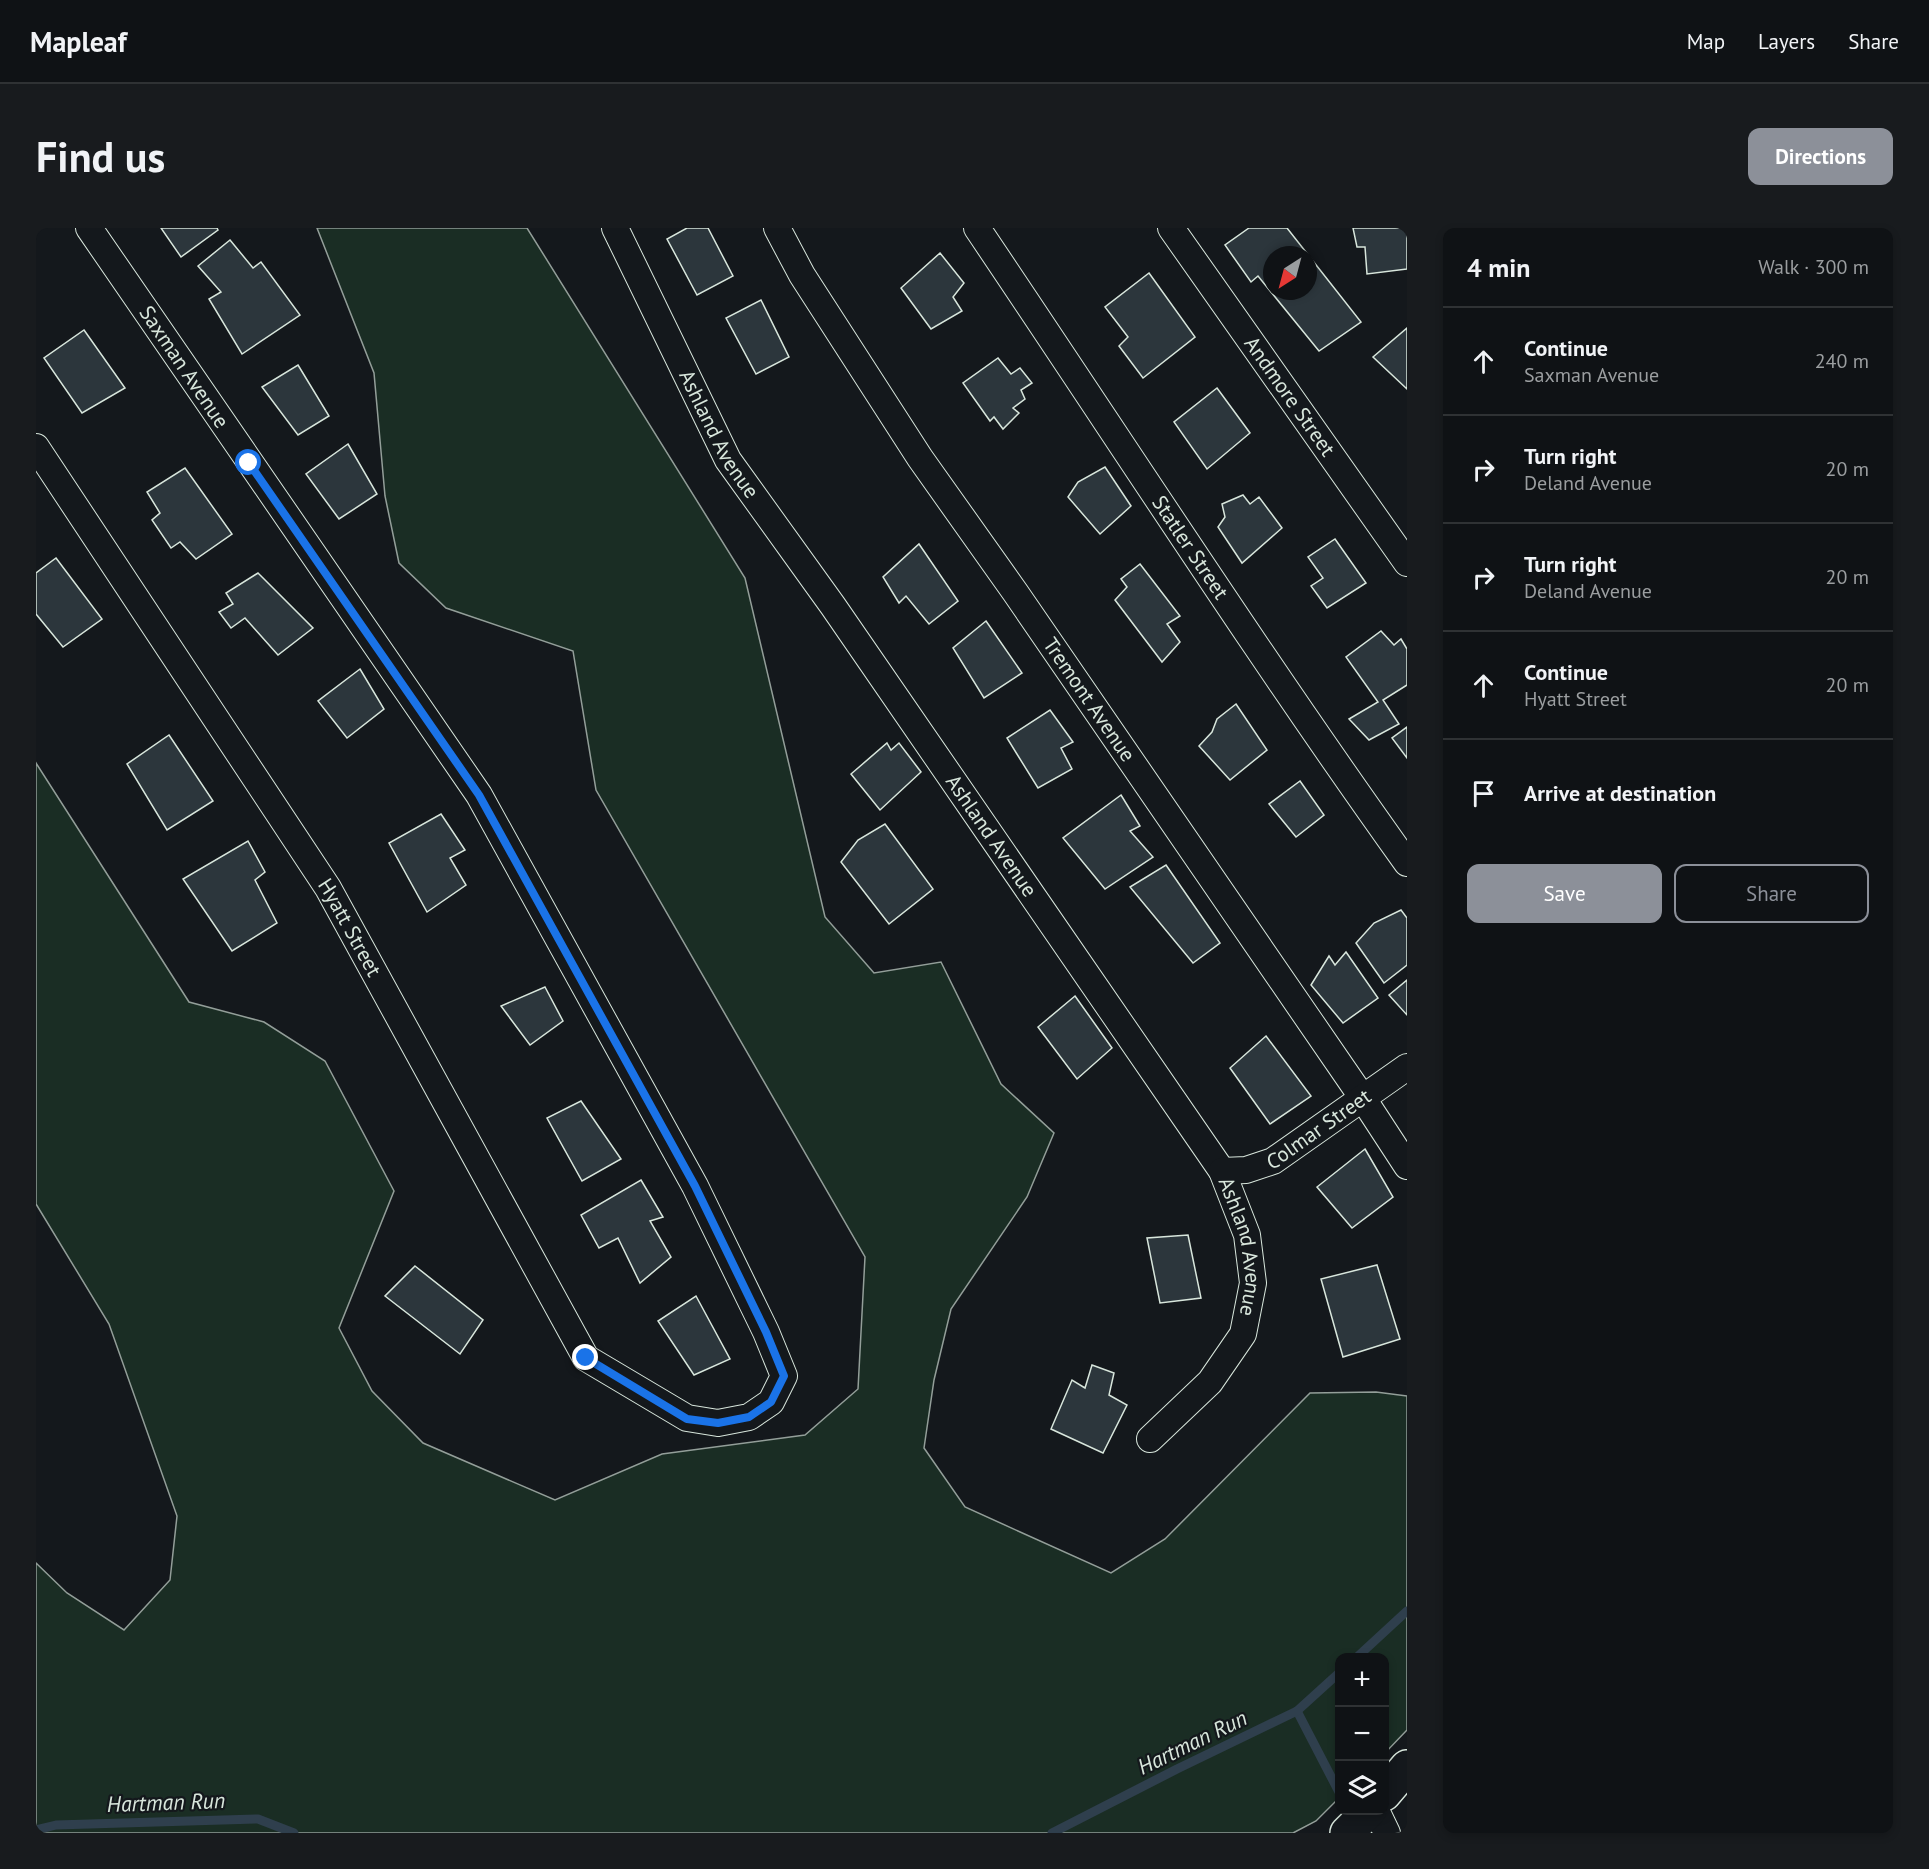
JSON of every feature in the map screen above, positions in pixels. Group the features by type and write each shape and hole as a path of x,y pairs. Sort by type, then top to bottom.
{"main road":[{"path":"1389,1788 1407,1767"},
{"path":"1347,1833 1365,1815"}],"street":[{"name":"Saxman Avenue","path":"89,228 479,795 695,1186 766,1332 784,1376"},
{"name":"Ashland Avenue","path":"615,228 728,460 833,606 1222,1171 1247,1235 1251,1264 1253,1283 1243,1334 1210,1382 1150,1438"},
{"name":"Tremont Avenue","path":"777,228 802,275 920,458 1022,602 1407,1166"},
{"name":"Statler Street","path":"977,228 1362,801 1407,863"},
{"name":"Andmore Street","path":"1171,228 1407,563"},
{"name":"Hyatt Street","path":"36,447 328,888 586,1358 687,1419 718,1423 749,1417 771,1402 784,1376"},
{"name":"Colmar Street","path":"1222,1171 1246,1170 1273,1161 1407,1067"},
{"path":"1379,1815 1388,1833"}],"green space":[{"path":"317,228 527,228 745,578 825,917 874,973 941,962 1001,1084 1054,1133 1027,1197 951,1309 934,1380 924,1448 965,1507 1111,1573 1165,1539 1310,1393 1376,1392 1407,1396 1407,1730 1389,1749 1389,1653 1335,1653 1335,1802 1316,1821 1293,1833 36,1833 36,1563 67,1593 124,1630 170,1580 177,1516 109,1324 36,1204 36,763 189,1002 264,1022 325,1061 394,1191 339,1328 372,1391 423,1443 555,1500 662,1454 805,1435 858,1389 865,1257 596,790 573,651 446,608 399,563 385,496 374,373"}],"building":[{"path":"161,228 217,228 218,230 181,257"},
{"path":"687,228 708,228 733,276 697,295 667,239"},
{"path":"1249,228 1287,228 1301,246 1263,246 1263,282 1258,276 1251,282 1225,245"},
{"path":"1353,228 1407,228 1407,269 1367,274 1365,247 1357,247"},
{"path":"230,240 253,268 261,262 300,315 242,354 209,299 221,292 198,266"},
{"path":"940,253 964,283 953,297 962,311 931,329 901,288"},
{"path":"1317,266 1361,322 1319,351 1278,300 1317,300"},
{"path":"1149,273 1195,337 1143,378 1119,346 1128,337 1105,307"},
{"path":"761,300 789,357 756,374 726,318"},
{"path":"1407,328 1407,389 1373,357"},
{"path":"84,330 125,388 82,413 44,358"},
{"path":"998,358 1011,374 1020,368 1032,383 1021,390 1025,399 1013,408 1019,413 1003,429 994,417 990,421 963,383"},
{"path":"298,365 329,416 298,435 262,387"},
{"path":"1217,388 1250,433 1207,469 1174,422"},
{"path":"348,444 377,494 339,519 306,474"},
{"path":"1105,467 1131,506 1100,534 1068,497 1078,482"},
{"path":"185,468 232,534 196,559 180,542 171,548 152,520 160,513 147,492"},
{"path":"1243,495 1250,504 1259,497 1282,528 1242,563 1218,527 1225,517 1222,504"},
{"path":"1335,539 1366,583 1327,608 1311,586 1323,578 1308,557"},
{"path":"919,544 958,601 929,624 906,596 899,603 883,577"},
{"path":"56,558 102,619 63,647 36,614 36,573"},
{"path":"1140,564 1180,616 1167,624 1180,642 1162,662 1115,600 1127,587 1121,579"},
{"path":"258,573 313,628 278,655 245,618 231,628 219,612 233,604 226,593"},
{"path":"986,621 1022,673 984,698 953,648"},
{"path":"1381,631 1394,645 1401,639 1407,649 1407,685 1383,700 1399,724 1369,740 1349,719 1378,702 1346,657"},
{"path":"360,669 384,709 347,738 318,701"},
{"path":"1236,704 1267,750 1230,780 1199,746 1212,732 1217,719"},
{"path":"1050,710 1073,742 1061,748 1072,769 1038,788 1007,738"},
{"path":"1407,727 1407,758 1392,738"},
{"path":"169,735 213,801 167,830 127,764"},
{"path":"887,743 891,750 899,743 921,772 880,810 851,774"},
{"path":"1300,781 1324,815 1296,837 1269,804"},
{"path":"1121,795 1140,826 1130,831 1153,857 1105,889 1063,838"},
{"path":"441,814 465,850 450,858 466,885 427,912 389,843"},
{"path":"885,824 933,889 889,924 841,862 858,840"},
{"path":"248,841 265,872 255,880 277,923 232,951 183,879"},
{"path":"1166,865 1220,943 1193,963 1130,887"},
{"path":"1401,910 1407,918 1407,965 1384,983 1356,943 1374,923"},
{"path":"1346,952 1378,998 1343,1023 1311,985 1329,956 1335,965"},
{"path":"1407,980 1407,1015 1389,995"},
{"path":"545,987 563,1021 530,1045 501,1006"},
{"path":"1075,996 1112,1048 1077,1079 1038,1027"},
{"path":"1266,1036 1311,1096 1270,1124 1230,1068"},
{"path":"581,1101 621,1159 582,1181 547,1118"},
{"path":"1365,1149 1393,1197 1352,1228 1317,1187"},
{"path":"641,1180 663,1217 650,1221 671,1257 640,1283 618,1238 599,1248 581,1215"},
{"path":"1188,1235 1201,1298 1160,1303 1147,1238"},
{"path":"1377,1265 1400,1339 1343,1357 1321,1279"},
{"path":"415,1266 483,1320 460,1354 385,1296"},
{"path":"696,1296 730,1359 694,1375 658,1321"},
{"path":"1092,1365 1114,1373 1109,1395 1127,1405 1103,1453 1051,1429 1072,1380 1085,1388"}],"waterway":[{"name":"Hartman Run","path":"1361,1653 1407,1611"},
{"name":"Hartman Run","path":"1052,1833 1297,1711 1335,1677"},
{"path":"1297,1711 1335,1784"},
{"name":"Hartman Run","path":"36,1830 56,1825 258,1819 294,1833"}],"route":[{"path":"249,463 479,795 695,1186 766,1332 784,1376 771,1402 749,1417 718,1423 687,1419 586,1358"}]}
